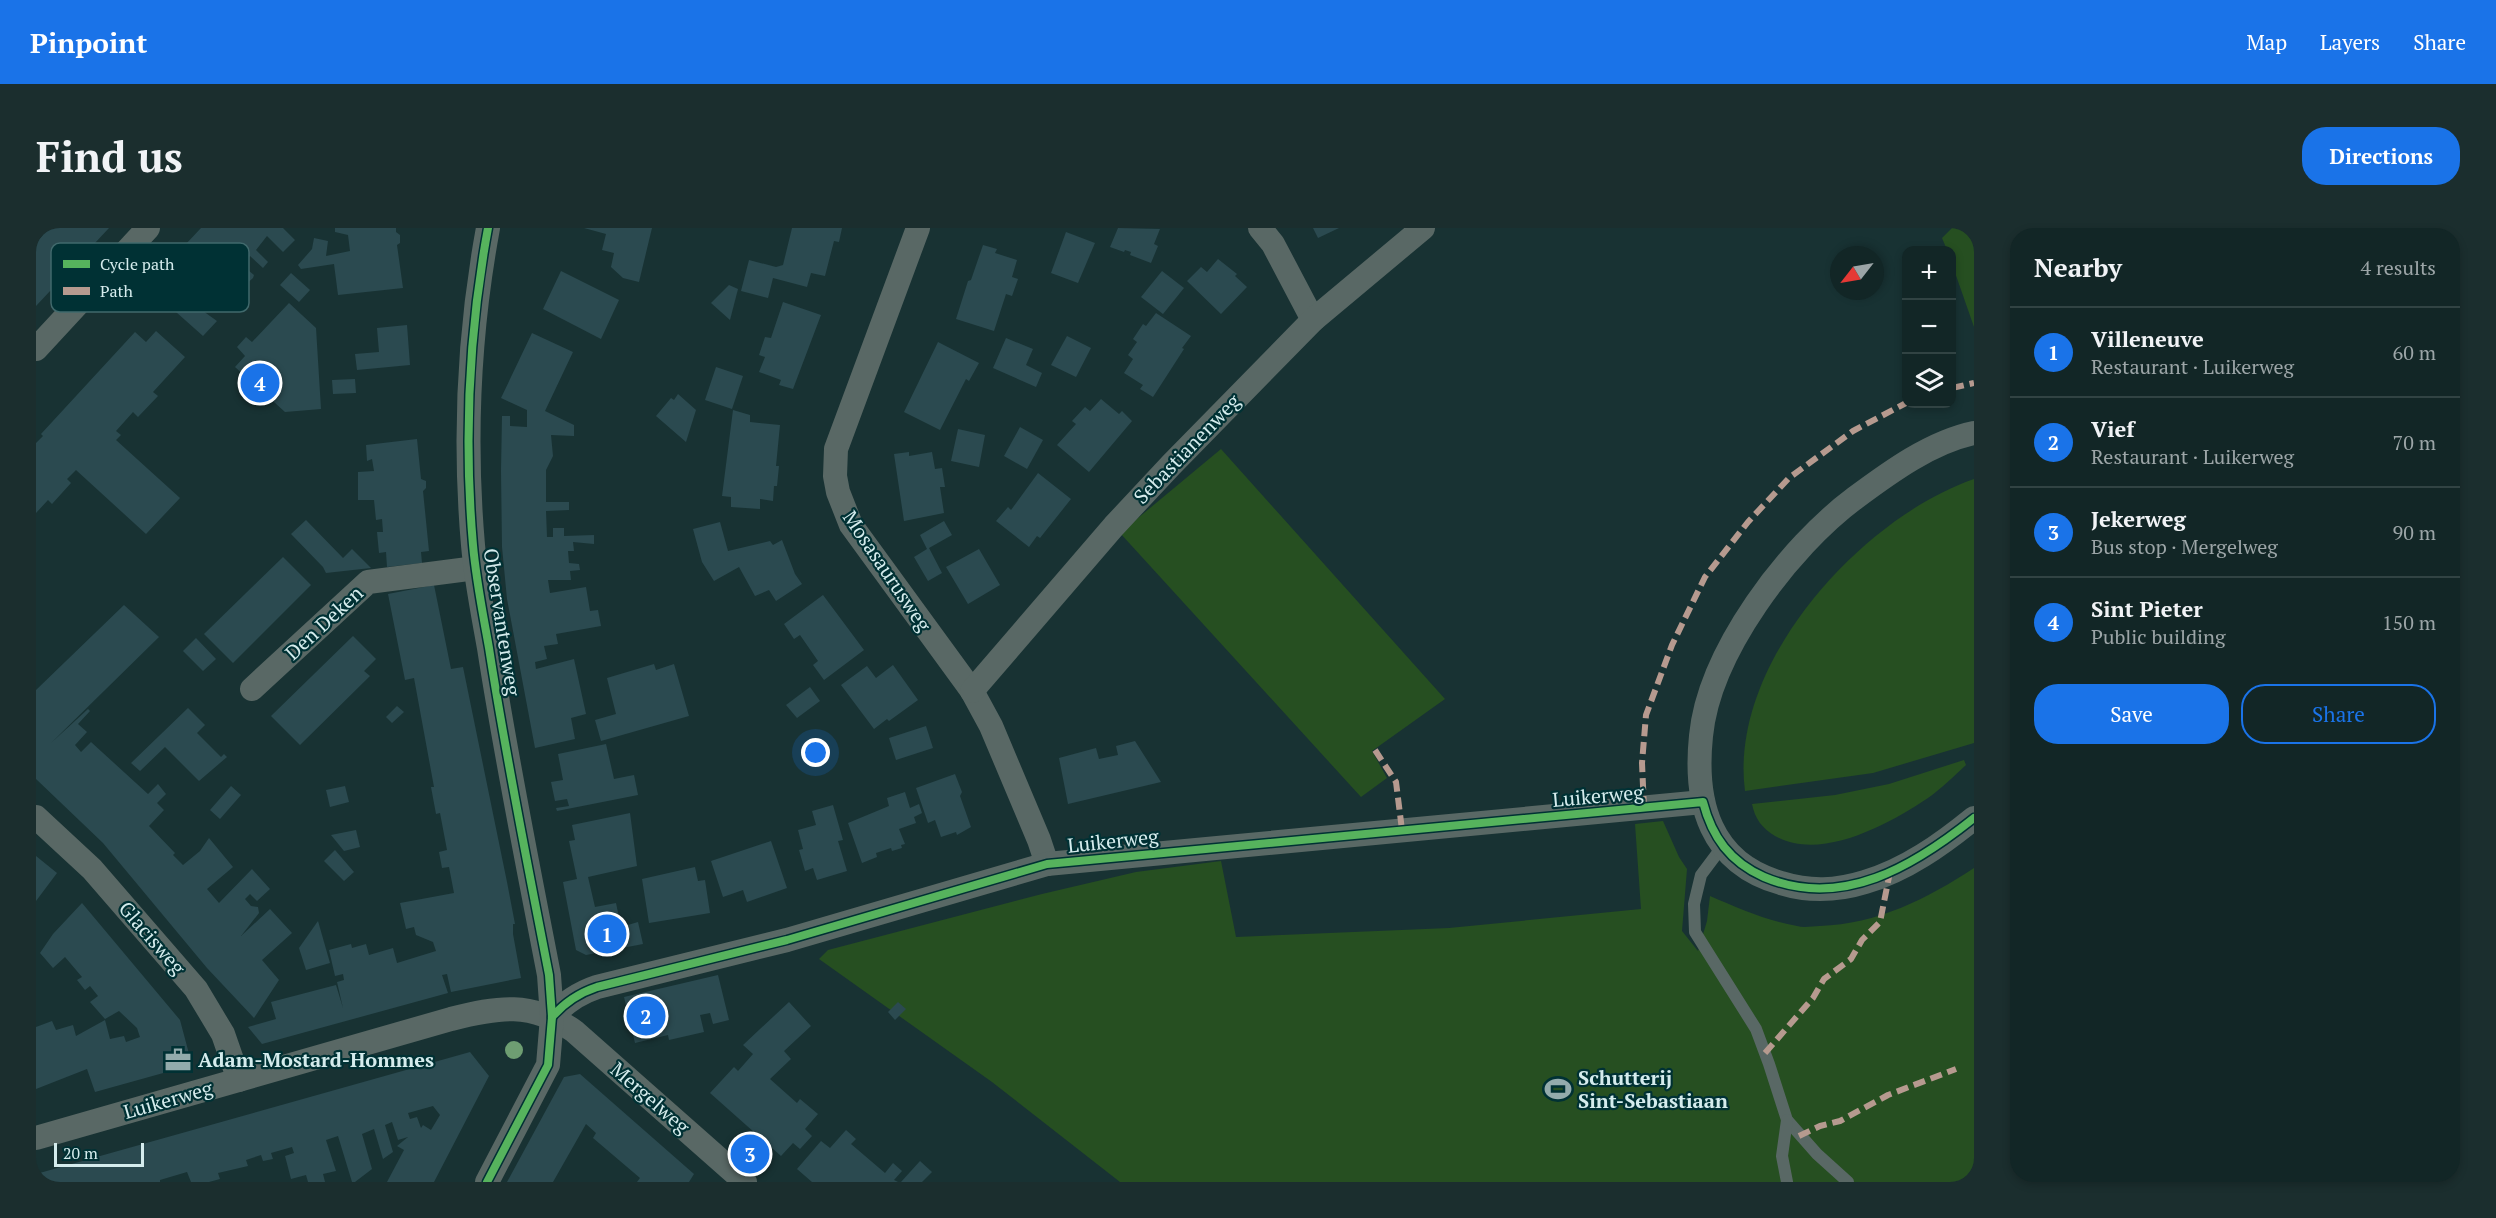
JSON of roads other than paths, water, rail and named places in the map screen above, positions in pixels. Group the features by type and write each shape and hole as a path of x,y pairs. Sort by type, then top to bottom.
{"street":[{"path":"134,243 148,228"},
{"name":"Observantenweg","path":"487,1182 548,1065 552,1017 549,975 499,713 473,546 470,465 471,385 478,300 488,228"},
{"name":"Mosasaurusweg","path":"918,228 836,449 836,476 843,510 850,525 972,691 991,726 1047,864"},
{"path":"1260,228 1273,244 1313,320"},
{"name":"Sebastianenweg","path":"972,691 1114,525 1313,320 1423,228"},
{"path":"36,349 70,312"},
{"path":"1974,433 1942,443 1909,461 1845,505 1806,542 1760,597 1728,653 1706,709 1701,735 1702,802 1710,825 1722,847 1751,872 1773,881 1812,890 1829,890 1868,882 1909,863 1941,844 1974,818"},
{"name":"Den Deken","path":"252,689 368,582 476,568"},
{"name":"Luikerweg","path":"36,1137 489,1009 527,1010 552,1017 563,1005 581,992 597,987 787,940 1047,864 1702,802"},
{"name":"Glacisweg","path":"36,817 92,869 196,989 223,1034 239,1080"},
{"name":"Mergelweg","path":"552,1017 573,1031 746,1182"}],"lane":[{"path":"1722,847 1701,875 1694,904 1695,932 1756,1029 1787,1120 1817,1154 1848,1182"},
{"path":"1787,1120 1782,1156 1787,1182"}],"place":[{"name":"Sint Pieter","path":"260,383"},
{"name":"Villeneuve","path":"607,934"},
{"name":"Vief","path":"646,1016"},
{"name":"Adam-Mostard-Hommes","path":"178,1060"},
{"name":"Schutterij Sint-Sebastiaan","path":"1558,1089"},
{"name":"Jekerweg","path":"750,1154"}]}
